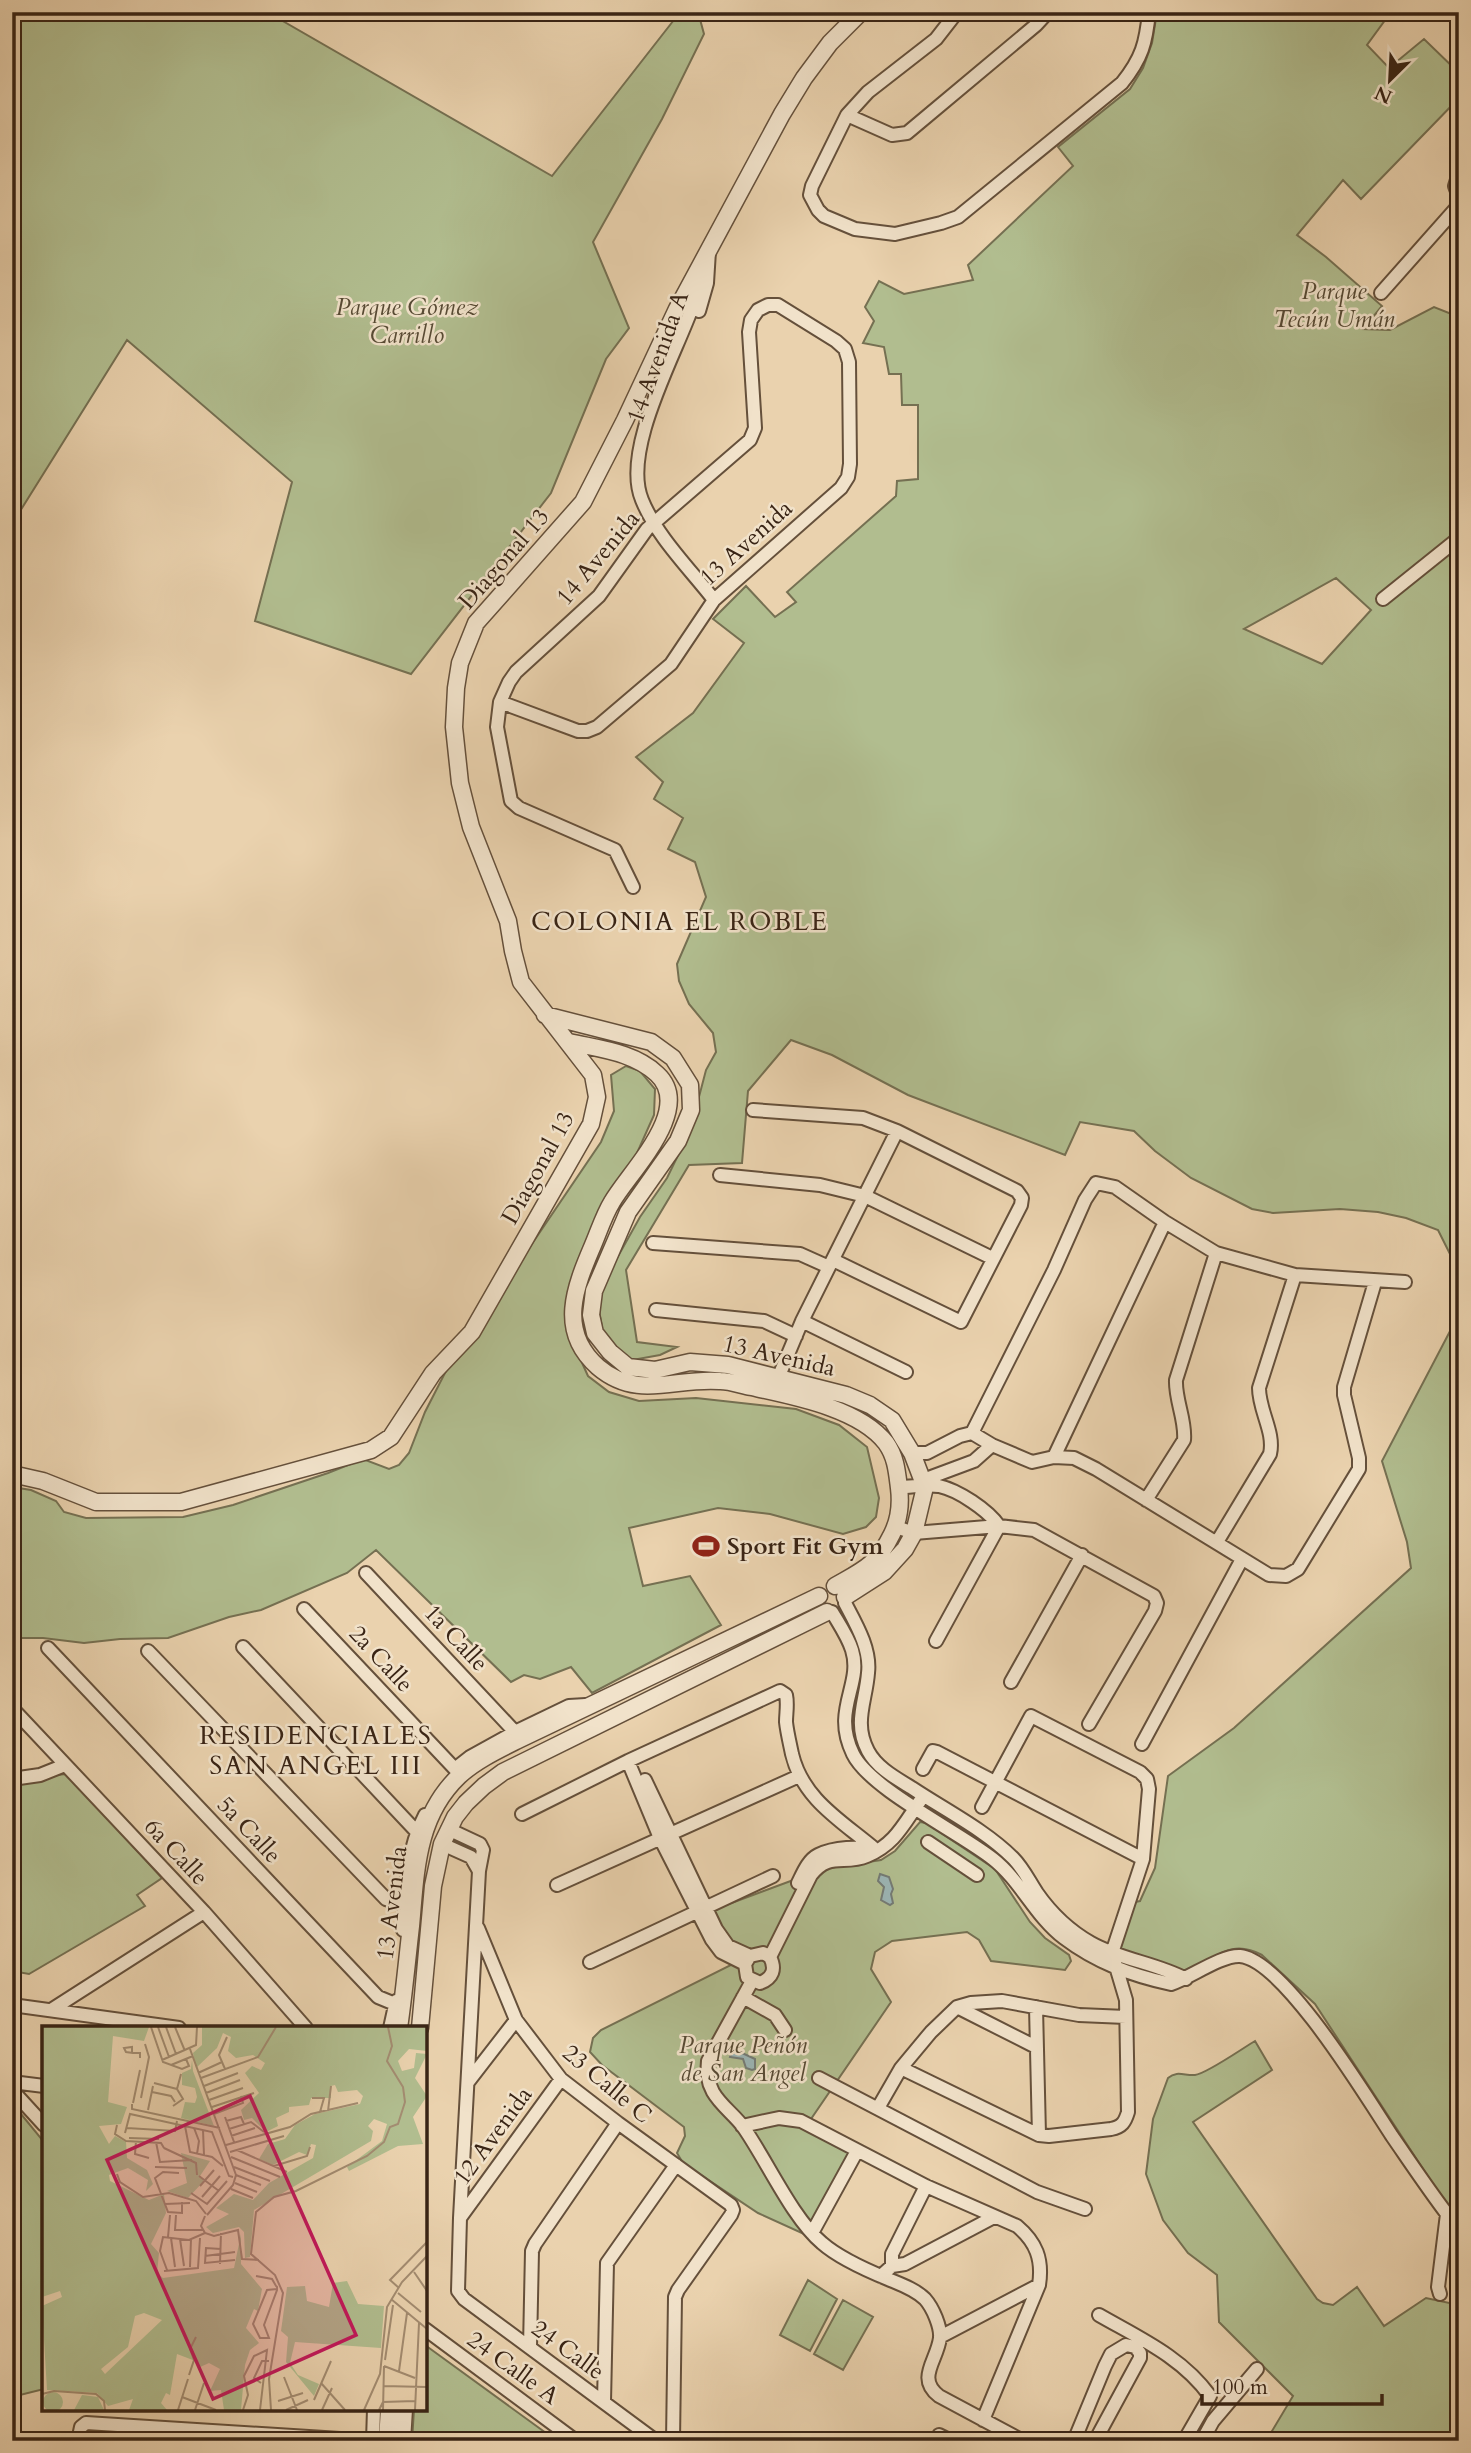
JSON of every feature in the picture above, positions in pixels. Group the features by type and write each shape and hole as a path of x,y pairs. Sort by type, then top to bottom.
{"street":[{"name":"Diagonal 13","path":"12,1474 43,1481 96,1502 181,1503 371,1450 391,1437 433,1373 472,1332 591,1124 597,1097 593,1074 521,982 508,921 471,827 460,783 454,727 460,663 475,623 583,502 705,257 804,78 860,12"},
{"path":"957,12 936,39 868,92 847,116 817,174 810,195 824,216 855,229 895,234 916,231 958,217 1122,83 1138,63 1146,40 1149,12"},
{"path":"847,116 892,135 907,133 1048,12"},
{"path":"1459,173 1455,186 1459,197"},
{"path":"1381,293 1459,205"},
{"name":"14 Avenida A","path":"654,523 640,494 639,475 646,461 651,429 702,302 709,272 705,257"},
{"name":"13 Avenida","path":"500,702 578,731 590,730 671,664 714,600 837,492 846,481 850,464 848,355 836,341 784,307 768,305 754,315"},
{"name":"14 Avenida","path":"633,887 615,850 519,808 511,801 498,727 500,702 516,672 599,596 636,543 654,523 746,445 753,436 755,428 749,332 754,315"},
{"path":"654,523 714,600"},
{"path":"1383,599 1459,538"},
{"name":"13 Avenida","path":"420,2026 433,1886 445,1836 466,1803 503,1772 837,1602 884,1572 905,1549 914,1533 924,1483 912,1453 892,1420 870,1405 846,1395 807,1393 775,1384 728,1365 690,1362 655,1370 628,1367 610,1352 595,1333 591,1315 594,1291 628,1212 678,1141 691,1110 690,1085 673,1058 651,1042 545,1015"},
{"name":"13 Avenida","path":"569,1042 635,1058 658,1074 668,1089 669,1107 659,1136 611,1203 576,1286 572,1316 579,1341 597,1366 621,1382 654,1387 720,1381 775,1384"},
{"path":"653,1243 800,1254 831,1264 961,1322 1021,1205 1022,1198 1017,1191 863,1118 753,1110"},
{"path":"775,1384 802,1321 897,1132"},
{"path":"720,1175 820,1185 865,1196 992,1258"},
{"path":"972,1433 1054,1270 1085,1200 1097,1183 1115,1186 1165,1222 1216,1253 1295,1275 1405,1282"},
{"path":"1054,1457 1165,1222"},
{"path":"1146,1500 1184,1440 1185,1431 1176,1395 1176,1380 1216,1253"},
{"path":"1217,1542 1270,1454 1272,1444 1259,1400 1259,1388 1295,1275"},
{"path":"912,1453 927,1453 972,1433 992,1445 1032,1462 1054,1457 1074,1458 1269,1575 1286,1576 1298,1569 1359,1469 1344,1387 1375,1282"},
{"path":"656,1310 764,1321 796,1336"},
{"path":"802,1321 906,1372"},
{"name":"13 Avenida","path":"807,1393 866,1425 886,1443 897,1464 900,1510 896,1527 874,1564 837,1602"},
{"path":"899,1487 924,1483 974,1461 992,1445"},
{"path":"924,1483 938,1486 985,1509 999,1526"},
{"path":"936,1641 999,1526"},
{"path":"896,1527 914,1533 999,1526 1034,1530 1154,1596 1157,1603 1155,1611 1089,1724"},
{"path":"1011,1682 1082,1555"},
{"path":"1142,1744 1242,1559"},
{"name":"1a Calle","path":"366,1573 516,1732"},
{"name":"13 Avenida","path":"399,2026 399,2003 417,1857 432,1813 460,1775 488,1756 590,1705 819,1596 826,1587 837,1602"},
{"path":"837,1602 867,1650 869,1672 860,1723 868,1751 882,1768 924,1796 981,1841 1011,1874 1040,1914 1063,1937 1115,1969 1171,1984 1223,1960 1239,1956 1255,1962 1271,1973 1329,2039 1447,2214 1438,2287 1440,2294"},
{"path":"837,1602 853,1651 854,1670 844,1714 845,1736 853,1755 867,1773 915,1808 1012,1857 1038,1894 1071,1930 1112,1953 1172,1972 1185,1979"},
{"name":"2a Calle","path":"304,1609 456,1769"},
{"path":"243,1647 416,1832"},
{"name":"5a Calle","path":"48,1648 378,1997 399,2003"},
{"path":"148,1651 386,1899 405,1905"},
{"path":"522,1814 631,1759 779,1690 786,1695 786,1723 792,1755 799,1776 809,1793 826,1811 876,1850"},
{"path":"391,2026 399,2003 409,1858 416,1832 432,1801 456,1769 470,1757 569,1706 590,1705"},
{"name":"6a Calle","path":"12,1708 204,1912 304,2026"},
{"path":"901,2068 1038,2135 1111,2129 1126,2121 1126,2000 1112,1953 1143,1859 1147,1779 1140,1772 1031,1716 982,1807"},
{"path":"923,1769 933,1751 1143,1859"},
{"path":"631,1759 701,1908 728,1946 747,1960"},
{"path":"12,1779 40,1775 65,1765"},
{"path":"557,1885 799,1776"},
{"path":"766,1955 806,1867 817,1855 863,1847 876,1850 893,1841 924,1796"},
{"path":"445,1836 471,1857 479,1871 460,2218"},
{"path":"961,1866 981,1841"},
{"path":"928,1842 977,1875"},
{"path":"590,1962 773,1876"},
{"path":"51,2010 204,1912"},
{"name":"23 Calle C","path":"477,1925 516,2020 561,2079 732,2205 731,2215 678,2290 676,2297 673,2441"},
{"path":"747,1960 766,1955"},
{"path":"747,1960 744,1970 752,1981 760,1983 768,1980 773,1973 774,1965 766,1955"},
{"path":"752,1981 708,2061 706,2076 719,2101 743,2126 812,2233 822,2244 911,2289 925,2299 933,2311 940,2337 929,2371 928,2382 931,2390 1023,2441"},
{"path":"743,1997 775,2015 785,2030"},
{"path":"878,2108 901,2068 931,2032 957,2007 971,2003 1002,2001 1096,2017 1126,2017"},
{"path":"399,2003 422,2007"},
{"path":"12,2005 164,2026"},
{"path":"957,2007 1036,2047"},
{"path":"1036,2007 1038,2135"},
{"path":"468,2082 516,2020"},
{"path":"819,2078 1037,2192 1085,2209"},
{"name":"12 Avenida","path":"460,2218 561,2079"},
{"path":"12,2082 42,2086"},
{"path":"12,2090 42,2122"},
{"path":"743,2126 770,2119 789,2118 801,2121 926,2186 1017,2226 1035,2245 1041,2270 1039,2285 983,2420"},
{"path":"530,2347 534,2244 618,2123"},
{"path":"812,2233 857,2151"},
{"path":"604,2402 607,2263 676,2165"},
{"path":"892,2266 892,2254 926,2186"},
{"path":"881,2276 892,2266 905,2264 994,2217"},
{"name":"24 Calle","path":"460,2218 458,2291 464,2299 656,2441"},
{"path":"940,2337 1039,2285"},
{"path":"1099,2315 1164,2352 1186,2369 1210,2396 1184,2441"},
{"name":"24 Calle A","path":"427,2330 576,2441"},
{"path":"1074,2441 1111,2354 1126,2345 1135,2347 1140,2358 1094,2441"},
{"path":"1202,2441 1213,2421 1257,2369"},
{"path":"78,2441 81,2427 86,2423 372,2441 374,2411"},
{"path":"387,2441 389,2411"},
{"path":"402,2441 404,2411"}],"green space":[{"name":"Parque Gómez Carrillo","path":"12,12 267,12 552,176 677,16 677,12 698,12 704,34 662,119 593,242 629,328 606,359 551,493 411,674 255,621 292,482 127,340 12,524"},
{"name":"Parque Tecún Umán","path":"1157,12 1391,12 1367,45 1389,68 1424,39 1459,73 1459,98 1361,199 1343,180 1297,235 1382,306 1363,329 1390,330 1434,307 1459,317 1459,1272 1438,1230 1406,1218 1378,1212 1340,1209 1273,1213 1252,1209 1191,1178 1134,1131 1080,1122 1065,1155 908,1095 832,1055 791,1040 748,1091 742,1163 689,1165 626,1270 637,1342 677,1347 660,1355 627,1361 604,1339 599,1310 602,1285 640,1217 667,1178 686,1139 706,1070 716,1052 713,1033 689,1004 679,981 677,964 706,897 695,862 668,849 683,818 654,799 663,782 636,757 693,713 744,643 713,619 746,586 775,617 796,602 787,592 896,496 897,481 918,479 918,405 902,405 901,374 889,374 884,347 863,343 874,321 865,307 879,281 904,294 973,280 968,265 1073,166 1058,147 1130,89 1143,68 1152,43","holes":["1336,578 1371,610 1322,664 1244,629"]},
{"path":"626,1066 640,1071 655,1089 654,1115 633,1162 588,1242 574,1345 588,1376 609,1392 639,1401 696,1398 796,1409 839,1425 867,1447 879,1498 876,1517 866,1527 843,1534 770,1514 718,1508 629,1528 643,1586 690,1576 721,1625 592,1693 571,1667 540,1679 524,1675 511,1682 376,1550 347,1573 261,1610 229,1617 168,1638 84,1643 43,1638 12,1638 12,1487 31,1490 56,1501 64,1512 86,1518 183,1517 233,1505 363,1459 389,1469 399,1465 409,1453 425,1412 447,1369 601,1142 614,1111 611,1075"},
{"path":"1459,1314 1459,2217 1453,2214 1444,2201 1315,2004 1262,1955 1250,1950 1229,1950 1181,1972 1113,1949 1135,1902 1140,1901 1155,1868 1168,1776 1234,1728 1411,1568 1407,1542 1382,1461"},
{"path":"67,1774 162,1878 137,1895 145,1906 29,1974 12,1971 12,1785 43,1781 55,1775"},
{"name":"Parque Peñón de San Angel","path":"920,1822 926,1823 995,1869 1030,1922 1045,1938 1069,1955 1071,1961 1065,1970 991,1961 979,1940 967,1932 892,1941 875,1952 871,1969 891,2002 811,2119 853,2150 808,2234 804,2234 758,2213 683,2163 677,2153 685,2136 684,2127 602,2065 590,2052 593,2038 601,2030 733,1964 727,1937 714,1913 718,1908 823,1869 881,1860 895,1851"},
{"path":"1255,2041 1272,2070 1193,2122 1317,2299 1333,2305 1357,2287 1384,2326 1426,2298 1459,2305 1459,2441 1266,2441 1293,2396 1219,2322 1217,2275 1188,2253 1163,2220 1146,2174 1153,2119 1168,2078 1178,2074 1200,2074"},
{"path":"12,2103 42,2140 42,2390 12,2397"},
{"path":"808,2280 837,2299 810,2351 780,2335"},
{"path":"843,2300 873,2317 843,2370 814,2354"},
{"path":"427,2346 557,2441 412,2441 414,2411 427,2411"}],"water":[{"path":"880,1874 889,1877 893,1889 893,1903 890,1905 881,1900 884,1887 878,1881"},
{"path":"732,2051 755,2059 755,2069 746,2068 743,2059 730,2057"}],"place":[{"name":"Sport Fit Gym","path":"706,1546"}],"district":[{"name":"COLONIA EL ROBLE","path":"680,921"},
{"name":"RESIDENCIALES SAN ANGEL III","path":"316,1750"}]}
